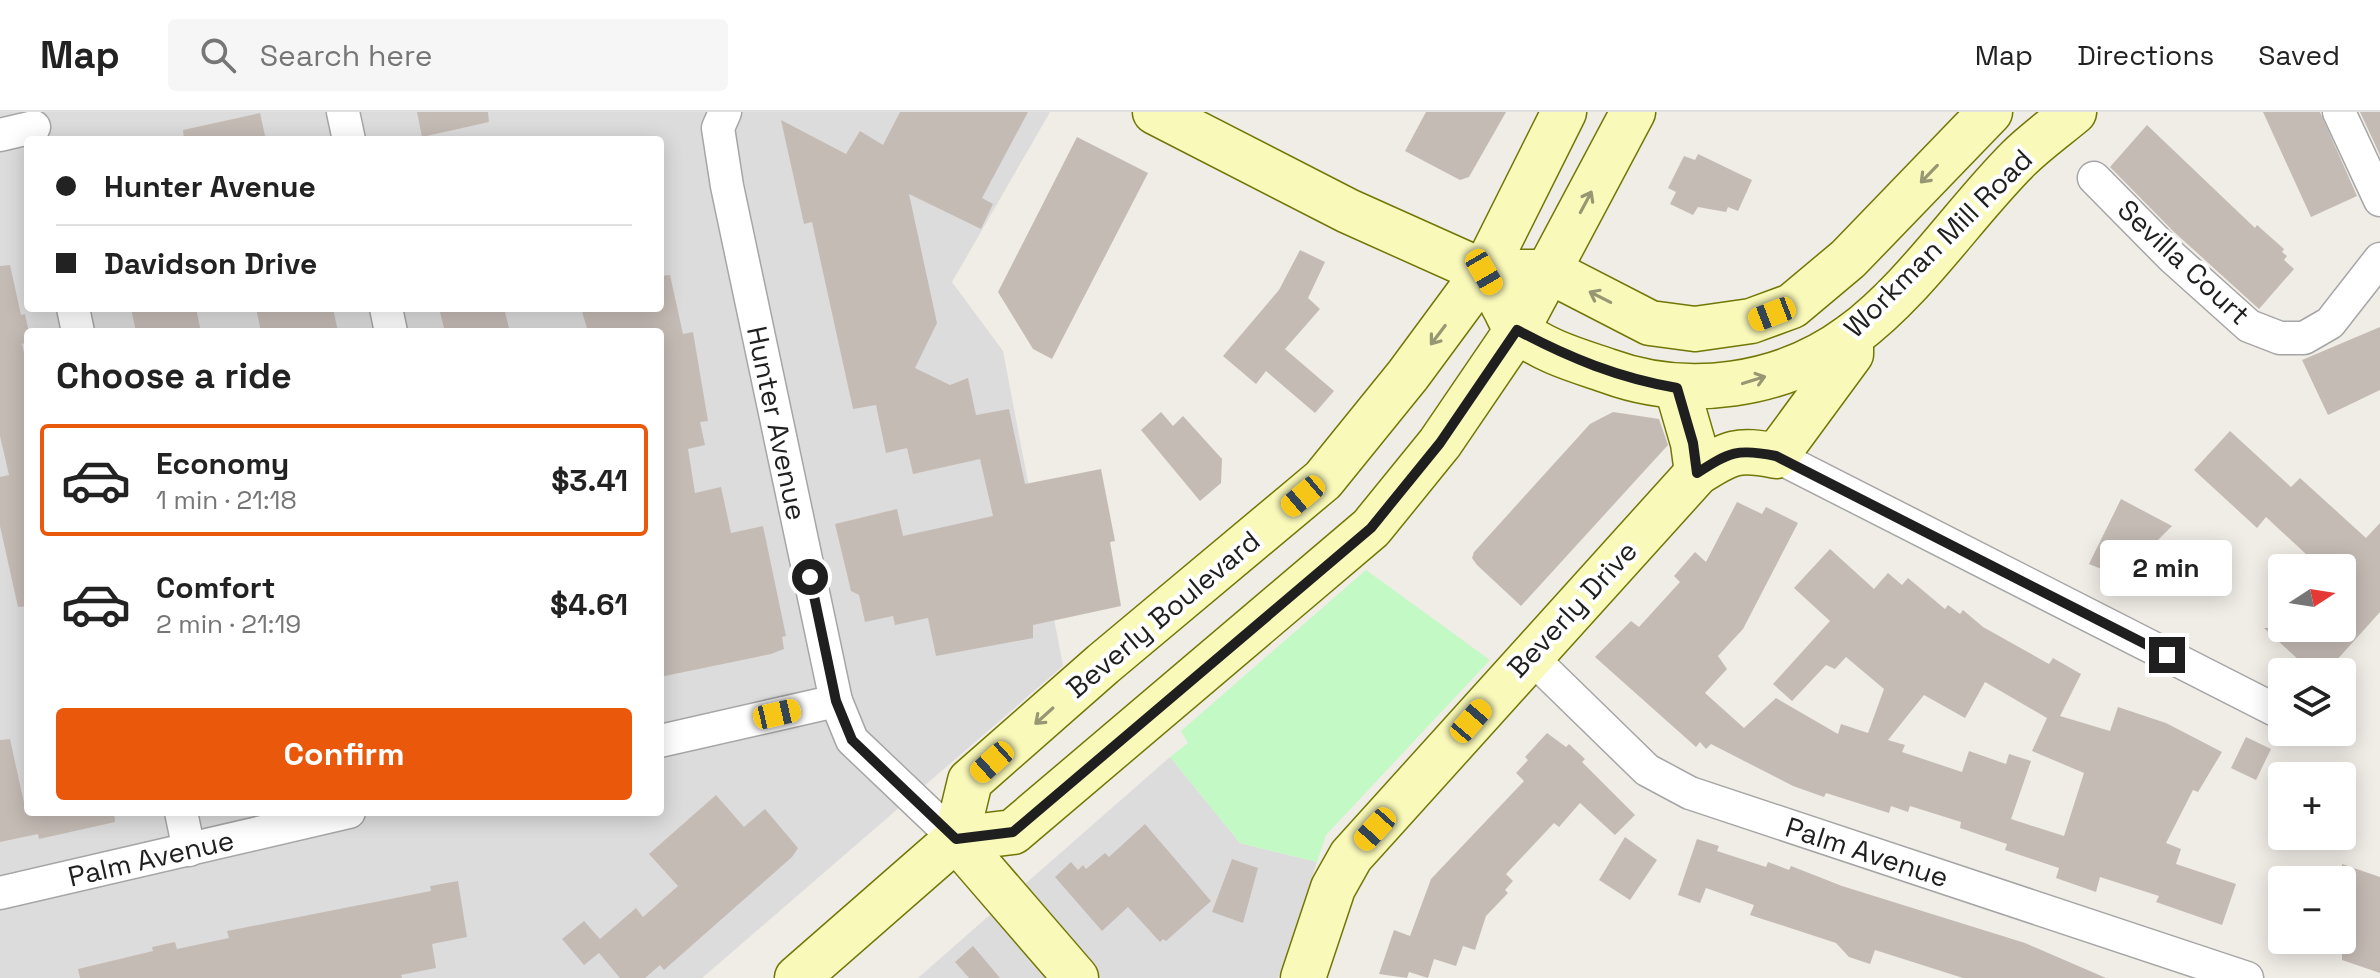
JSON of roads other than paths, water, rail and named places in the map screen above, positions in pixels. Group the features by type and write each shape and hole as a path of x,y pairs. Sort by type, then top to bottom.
{"main road":[{"path":"1155,112 1348,211 1484,272 1517,330"},
{"name":"Beverly Boulevard","path":"956,839 970,781 1103,664 1323,480 1408,375 1484,272 1564,112"},
{"path":"797,978 956,839 1013,832 1371,528 1440,443 1517,330 1551,272 1633,112"},
{"name":"Workman Mill Road","path":"1517,330 1563,355 1609,372 1635,381 1677,388 1741,384 1794,368 1851,336 1909,280 2019,158 2074,112"},
{"path":"1986,115 2019,158"},
{"name":"Workman Mill Road","path":"1484,272 1551,272 1650,323 1695,329 1751,321 1792,306 1848,259 1986,115"},
{"path":"1677,388 1693,443 1713,463 1749,451 1776,456 1851,354 1851,336"},
{"name":"Beverly Drive","path":"1303,978 1333,888 1351,856 1529,655 1713,463"},
{"name":"Hunter Avenue","path":"956,839 1076,978"}],"street":[{"path":"343,112 348,136"},
{"name":"Hunter Avenue","path":"725,112 718,128 727,186 836,701 852,740 956,839"},
{"path":"2339,112 2380,200"},
{"path":"0,135 34,126"},
{"name":"Sevilla Court","path":"2094,178 2249,326 2280,338 2304,338 2330,323 2380,259"},
{"path":"1776,456 2268,706"},
{"name":"Palm Avenue","path":"1529,655 1647,770 1690,793 2247,978"},
{"path":"664,740 836,701"},
{"path":"182,816 189,850"},
{"name":"Palm Avenue","path":"0,893 332,816"}]}
